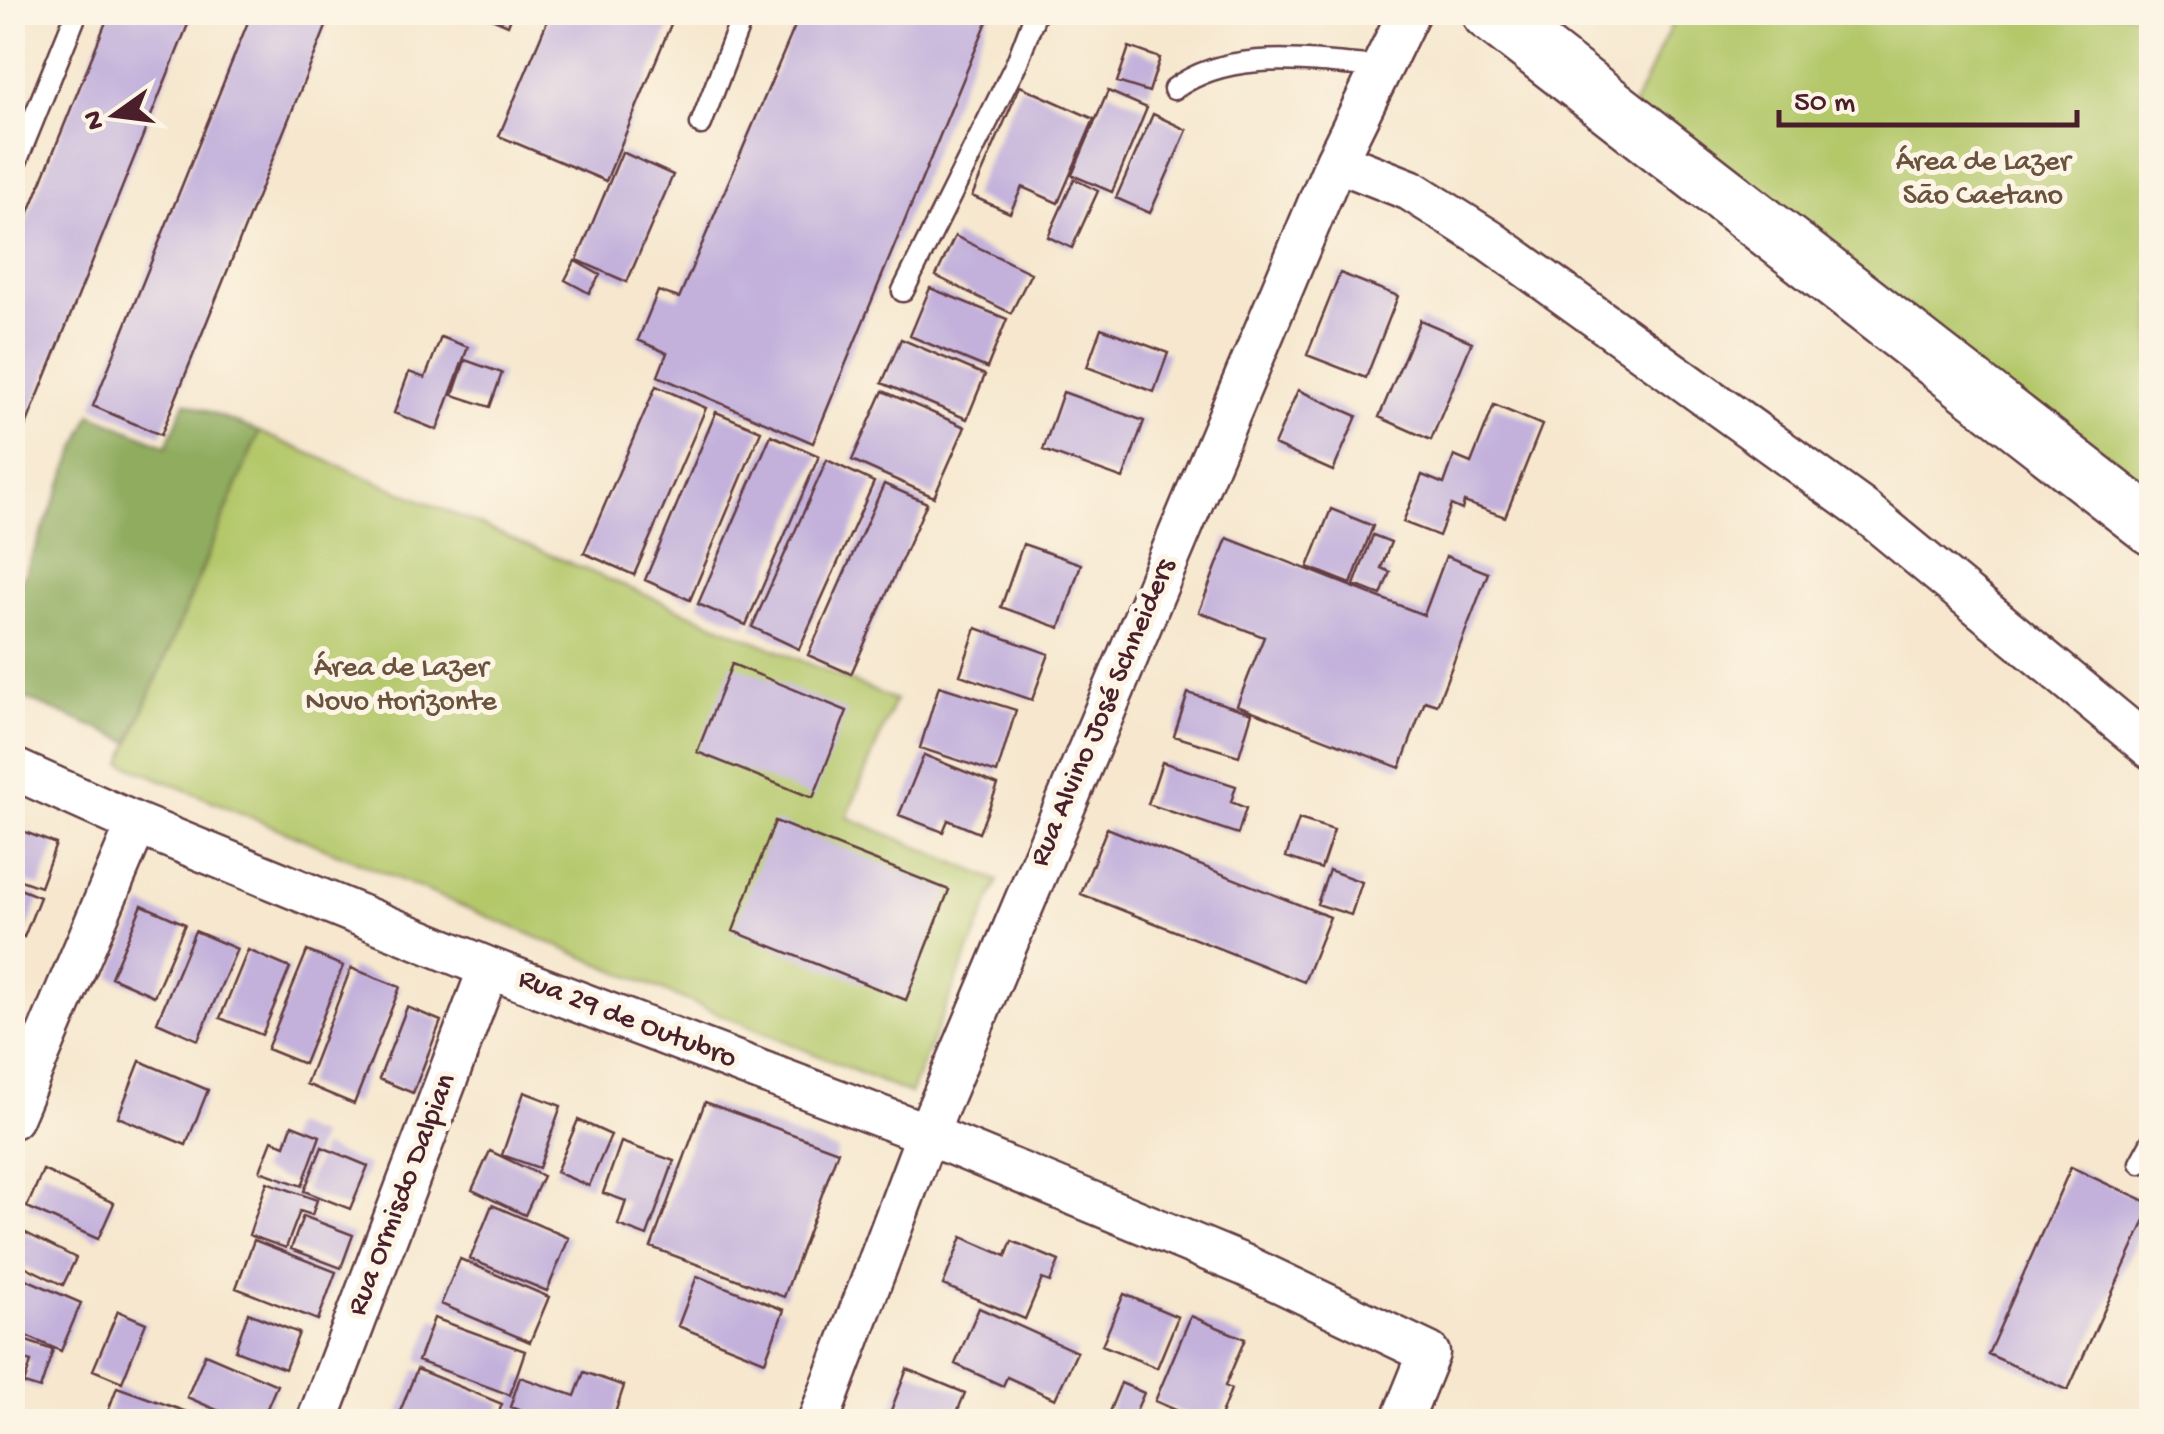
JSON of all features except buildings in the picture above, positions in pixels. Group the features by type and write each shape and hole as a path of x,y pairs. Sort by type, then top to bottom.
{"main road":[{"path":"1488,12 2152,527"}],"street":[{"name":"Rua Alvino José Schneiders","path":"818,1422 927,1134 1336,161 1410,12"},
{"path":"1336,161 1410,190 1473,230 1732,415 1862,509 2152,749"},
{"name":"Rua 29 de Outubro","path":"12,768 137,824 489,968 927,1134 1244,1265 1429,1352 1401,1422"},
{"path":"12,1118 137,824"},
{"name":"Rua Ormisdo Dalpian","path":"317,1422 489,968"}],"lane":[{"path":"12,172 77,12"},
{"path":"701,124 744,12"},
{"path":"903,291 1018,62 1036,12"},
{"path":"1174,89 1190,77 1269,59 1382,67"},
{"path":"2140,1163 2152,1141"}],"green space":[{"name":"Área de Lazer São Caetano","path":"1677,13 2151,13 2151,527 1628,118"},
{"path":"185,402 259,432 130,742 13,693 13,602 91,414 167,446"},
{"name":"Área de Lazer Novo Horizonte","path":"259,432 895,700 847,817 998,881 910,1094 122,763"}]}
